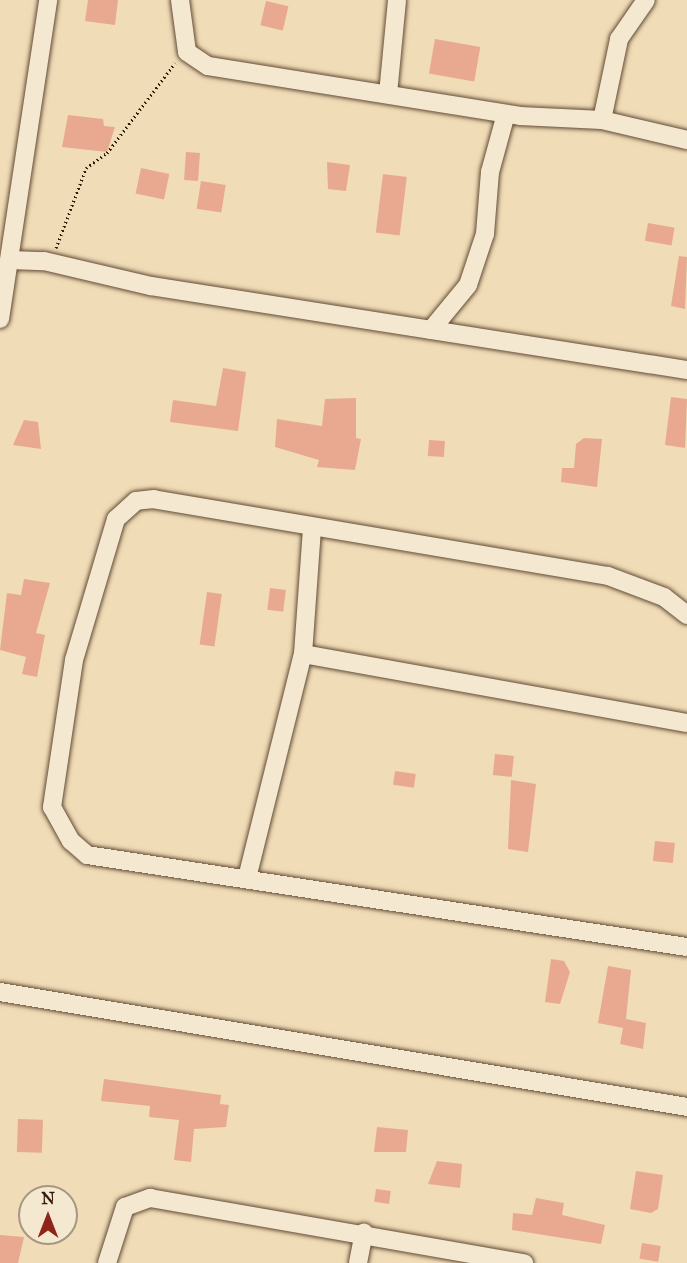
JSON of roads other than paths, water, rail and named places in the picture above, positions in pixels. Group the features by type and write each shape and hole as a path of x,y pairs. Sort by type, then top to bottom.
{"street":[{"path":"0,319 48,0"},
{"path":"180,0 188,52 208,66 506,114 602,120 687,140"},
{"path":"388,94 397,0"},
{"path":"602,120 619,39 646,0"},
{"path":"431,330 468,285 485,234 490,172 506,114"},
{"path":"10,260 44,261 151,286 687,370"},
{"path":"687,615 664,597 608,576 312,529 154,499 136,501 116,519 74,660 52,807 71,842 87,855 687,947"},
{"path":"247,878 303,654 312,529"},
{"path":"303,654 687,723"},
{"path":"0,992 687,1107"},
{"path":"107,1263 125,1207 150,1198 364,1233 524,1263"},
{"path":"358,1263 364,1233"}]}
